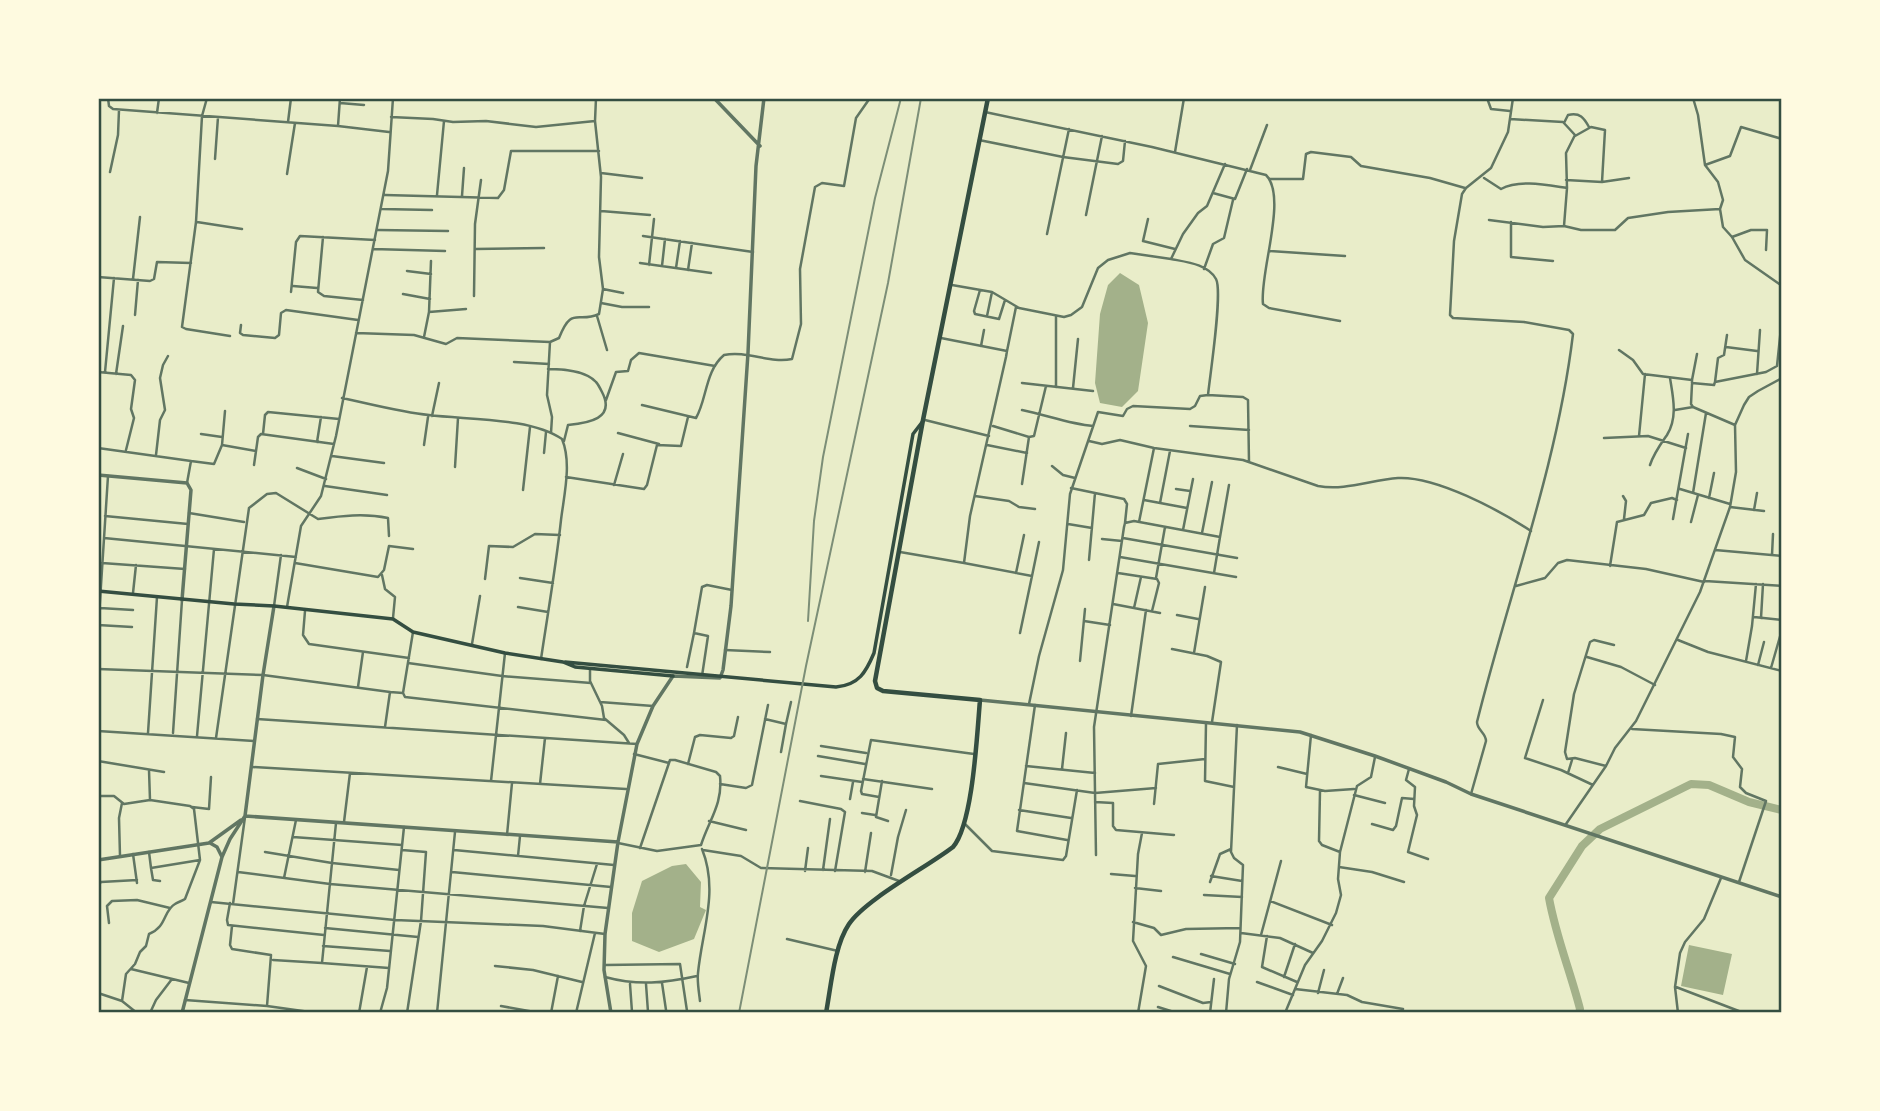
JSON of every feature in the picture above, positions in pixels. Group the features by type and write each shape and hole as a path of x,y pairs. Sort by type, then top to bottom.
{"highway":[{"path":"826,1013 839,951 849,924 858,914 953,847 962,835 981,700 883,691 876,685 923,420 988,98"}],"main road":[{"path":"563,662 575,667 836,687 854,682 863,676 874,653 913,434 923,420"},
{"path":"99,591 393,619 413,632 505,653 673,674"}],"street":[{"path":"108,98 111,108 119,110 390,132"},
{"path":"157,113 159,98"},
{"path":"207,98 202,116 196,222 182,327 230,335"},
{"path":"288,122 291,98"},
{"path":"287,607 301,526 321,496 332,456 384,195 393,98"},
{"path":"596,98 595,121 601,173 599,257 603,289 597,316 607,350"},
{"path":"714,98 760,146"},
{"path":"611,1013 604,965 605,934 626,789 637,744 653,706 673,674 720,678 725,650 732,590 748,353 756,166 764,98"},
{"path":"642,405 693,419 698,416 715,366 724,355 748,353 792,359 801,324 800,270 815,187 822,183 844,187 857,113 866,106 870,98"},
{"path":"1175,152 1184,98"},
{"path":"1487,98 1491,109 1510,111"},
{"path":"1471,794 1486,741 1477,722 1555,442 1573,334 1569,330 1524,322 1450,317 1454,241 1461,197 1466,188 1492,168 1507,135 1513,98"},
{"path":"1693,98 1705,165 1718,182 1723,200 1720,209 1723,227 1748,262 1782,286"},
{"path":"338,126 340,100 364,105"},
{"path":"110,172 118,135 119,110"},
{"path":"985,112 1175,152 1266,175 1274,190 1262,298 1265,306 1340,321"},
{"path":"1564,123 1569,114 1578,114 1584,117 1589,127"},
{"path":"215,159 218,117"},
{"path":"391,117 486,121 536,127 595,121"},
{"path":"1510,118 1564,123 1575,136"},
{"path":"437,196 444,121"},
{"path":"288,174 295,123"},
{"path":"1204,269 1213,244 1224,239 1233,200 1237,198 1267,125"},
{"path":"1564,226 1566,149 1575,136 1589,127 1606,131 1602,182"},
{"path":"1705,165 1730,156 1741,127 1782,139"},
{"path":"1047,234 1069,129"},
{"path":"1086,215 1102,136"},
{"path":"979,140 1063,157 1121,164 1125,141"},
{"path":"384,195 498,198 503,194 511,151 599,152"},
{"path":"1270,179 1303,179 1306,154 1311,152 1350,157 1361,166 1430,178 1466,188"},
{"path":"1171,259 1181,237 1207,206 1225,164"},
{"path":"462,197 464,168"},
{"path":"601,173 642,178"},
{"path":"1483,177 1501,189 1504,186 1529,184 1567,188"},
{"path":"1566,180 1602,182 1629,178"},
{"path":"474,296 481,180"},
{"path":"1213,193 1233,200"},
{"path":"381,209 432,210"},
{"path":"1489,220 1543,227 1615,230 1626,219 1668,212 1720,209"},
{"path":"600,211 650,215"},
{"path":"135,315 140,217"},
{"path":"649,265 654,219"},
{"path":"1148,219 1143,241 1175,248"},
{"path":"196,222 242,229"},
{"path":"1511,222 1512,258 1553,261"},
{"path":"377,230 448,231"},
{"path":"1732,237 1749,230 1767,230 1766,250"},
{"path":"292,292 298,239 303,235 375,240"},
{"path":"643,236 753,252"},
{"path":"323,237 317,288 320,295 363,300"},
{"path":"662,267 665,239"},
{"path":"676,268 680,241"},
{"path":"688,270 692,243"},
{"path":"475,249 544,248"},
{"path":"373,249 445,251"},
{"path":"1269,251 1345,256"},
{"path":"952,285 992,292 1016,307 1056,316 1071,315 1082,307 1098,268 1108,260 1130,253 1194,263 1213,275 1217,282 1217,324 1208,395"},
{"path":"424,337 429,312 431,261"},
{"path":"98,279 152,280 157,262 191,263"},
{"path":"640,263 711,273"},
{"path":"407,271 430,274"},
{"path":"105,373 114,278"},
{"path":"292,286 317,288"},
{"path":"603,289 614,289 623,293"},
{"path":"980,290 974,313 1000,318 1005,300"},
{"path":"987,316 992,292"},
{"path":"403,294 430,299"},
{"path":"601,303 622,307 649,307"},
{"path":"964,563 975,496 1016,307"},
{"path":"429,312 466,309"},
{"path":"241,325 240,332 243,335 275,338 279,335 281,313 286,310 359,320"},
{"path":"356,333 424,337 446,344 457,338 550,342 559,338 563,326 570,319 597,316"},
{"path":"1056,316 1056,387"},
{"path":"1619,350 1633,360 1645,374 1714,385 1715,382 1757,374 1779,364 1777,351 1782,318"},
{"path":"116,374 123,327"},
{"path":"981,346 984,330"},
{"path":"1757,374 1760,330"},
{"path":"1715,382 1718,358 1722,358 1727,335"},
{"path":"941,338 1007,351"},
{"path":"1073,389 1078,339"},
{"path":"550,342 547,395 552,417 551,433"},
{"path":"1725,347 1758,351"},
{"path":"541,659 560,535 566,477 564,442 568,425 592,422 605,411 615,372 628,372 631,360 639,353 715,366"},
{"path":"1696,354 1690,404 1735,425"},
{"path":"156,455 160,420 165,410 160,384 161,372 168,356"},
{"path":"514,362 563,369 593,379 606,400"},
{"path":"98,372 131,375 135,380 131,410 134,418 126,450"},
{"path":"1639,436 1645,374"},
{"path":"1650,465 1669,430 1674,411 1670,378"},
{"path":"1566,825 1615,748 1631,729 1704,581 1730,506 1736,472 1735,425 1749,397 1782,378"},
{"path":"424,445 439,383"},
{"path":"1021,383 1093,391"},
{"path":"992,426 1029,437 1034,436 1046,386"},
{"path":"1029,704 1060,584 1071,488 1100,411 1123,415 1133,406 1190,409 1195,406 1200,396 1246,397 1249,402 1249,462"},
{"path":"342,398 430,416 530,427 561,437 564,442"},
{"path":"1674,411 1693,407"},
{"path":"1022,410 1062,419 1072,424 1093,426"},
{"path":"98,448 214,464 222,445 225,411"},
{"path":"264,434 265,415 268,412 339,419"},
{"path":"1693,493 1706,413"},
{"path":"317,442 321,417"},
{"path":"618,433 659,444 681,446 688,417"},
{"path":"455,467 458,418"},
{"path":"923,420 989,436"},
{"path":"1190,426 1249,430"},
{"path":"523,490 530,427"},
{"path":"544,453 546,431"},
{"path":"201,434 222,437"},
{"path":"254,466 258,437 264,434 334,444"},
{"path":"1673,519 1688,434"},
{"path":"1604,438 1651,436 1686,448"},
{"path":"1022,484 1029,437"},
{"path":"1089,441 1102,444 1120,440 1154,448 1249,462 1330,488 1395,478 1423,481 1491,506 1531,531"},
{"path":"566,477 641,489 646,487 659,444"},
{"path":"222,445 256,451"},
{"path":"987,445 1027,453"},
{"path":"1139,522 1154,448"},
{"path":"1160,503 1170,450"},
{"path":"614,485 623,454"},
{"path":"332,456 384,463"},
{"path":"173,734 191,489 187,483 191,461"},
{"path":"1052,466 1063,475 1075,478"},
{"path":"297,468 326,479"},
{"path":"1709,498 1713,473"},
{"path":"98,475 187,483"},
{"path":"98,632 108,476"},
{"path":"1183,530 1193,480"},
{"path":"1202,533 1212,482"},
{"path":"1214,573 1229,485"},
{"path":"325,486 387,495"},
{"path":"1071,488 1126,501 1118,573 1094,727 1096,855"},
{"path":"1679,488 1730,506 1764,511"},
{"path":"1176,489 1191,491"},
{"path":"216,738 248,508 271,492 281,494 320,519 353,515 388,518 389,536"},
{"path":"1089,560 1095,493"},
{"path":"1754,510 1757,494"},
{"path":"1691,522 1698,495"},
{"path":"975,496 1009,501 1019,507 1035,509"},
{"path":"1623,496 1626,501 1624,519"},
{"path":"1610,566 1617,522 1644,516 1651,503 1672,498 1677,500"},
{"path":"1144,500 1187,508"},
{"path":"189,513 246,522"},
{"path":"105,516 188,524"},
{"path":"1125,523 1139,522 1220,537"},
{"path":"1067,524 1092,528"},
{"path":"1152,611 1166,527"},
{"path":"485,579 489,546 513,548 535,534 560,535"},
{"path":"1772,555 1773,534"},
{"path":"1016,573 1024,535"},
{"path":"104,538 296,557"},
{"path":"1102,539 1162,545 1237,558"},
{"path":"1020,633 1039,542"},
{"path":"393,619 395,597 385,589 382,575 389,546 414,549"},
{"path":"197,736 214,549"},
{"path":"1715,550 1782,556"},
{"path":"900,552 1031,576"},
{"path":"281,555 238,872 227,920 228,925 232,926 324,935"},
{"path":"1120,557 1236,577"},
{"path":"1516,586 1545,578 1558,563 1567,560 1646,569 1704,581 1782,586"},
{"path":"102,563 184,569"},
{"path":"295,563 372,578 382,575"},
{"path":"133,595 136,565"},
{"path":"1118,573 1156,578"},
{"path":"1135,608 1142,576"},
{"path":"520,578 553,583"},
{"path":"1746,661 1756,584"},
{"path":"1761,618 1763,584"},
{"path":"687,667 703,586 732,590"},
{"path":"1194,653 1205,587"},
{"path":"472,645 480,596"},
{"path":"148,733 157,597"},
{"path":"1113,604 1160,613"},
{"path":"518,607 548,611"},
{"path":"100,608 133,610"},
{"path":"1080,661 1085,609"},
{"path":"306,610 303,635 309,644 502,676 591,683"},
{"path":"1131,716 1146,610"},
{"path":"1177,615 1199,619"},
{"path":"1753,617 1782,620"},
{"path":"1084,621 1110,625"},
{"path":"99,625 132,627"},
{"path":"403,693 413,632"},
{"path":"694,633 708,636 702,677"},
{"path":"1771,668 1781,633"},
{"path":"1606,766 1567,759 1565,752 1574,694 1591,640 1614,645"},
{"path":"1677,640 1708,652 1782,671"},
{"path":"1758,665 1764,642"},
{"path":"1172,649 1210,657 1222,664 1212,722"},
{"path":"725,650 770,652"},
{"path":"358,688 363,652"},
{"path":"491,781 505,653"},
{"path":"1586,657 1620,667 1655,685"},
{"path":"590,668 591,683 606,720 629,743"},
{"path":"98,669 263,675 403,693 407,698 606,720"},
{"path":"385,727 390,692"},
{"path":"981,700 1212,722 1311,735 1409,768 1471,794 1782,897"},
{"path":"1543,700 1524,757 1592,785"},
{"path":"600,702 653,706"},
{"path":"781,752 791,702"},
{"path":"720,784 746,788 752,785 768,705"},
{"path":"1035,705 1017,828 1019,832 1069,840"},
{"path":"688,764 695,737 700,735 731,738 734,736 738,717"},
{"path":"257,719 637,744"},
{"path":"765,719 786,724"},
{"path":"1206,722 1205,781 1234,786"},
{"path":"1226,1013 1230,974 1235,964 1241,931 1242,864 1234,859 1231,849 1237,725"},
{"path":"1631,729 1734,736 1733,756 1742,769 1740,787 1746,793 1764,800 1765,804 1739,882"},
{"path":"98,731 254,741"},
{"path":"1062,769 1066,733"},
{"path":"1311,735 1306,787 1320,791 1356,789"},
{"path":"540,784 545,738"},
{"path":"879,797 862,794 869,741 974,754"},
{"path":"821,746 867,753"},
{"path":"634,754 669,763"},
{"path":"1285,1013 1305,965 1332,925 1341,895 1338,879 1340,852 1354,795 1356,789 1370,777 1375,756"},
{"path":"818,757 865,764"},
{"path":"1154,804 1158,764 1205,759"},
{"path":"1568,773 1572,759"},
{"path":"640,848 672,760 716,772 720,776 716,811 709,821 701,845 708,866 711,899 697,975 700,1001"},
{"path":"98,761 164,772"},
{"path":"1026,765 1095,772"},
{"path":"251,767 626,789"},
{"path":"1278,768 1307,774"},
{"path":"1409,768 1406,780 1415,787 1417,815 1408,852 1428,859"},
{"path":"149,770 150,800"},
{"path":"344,823 350,773"},
{"path":"821,776 853,781 882,781 932,789"},
{"path":"98,796 114,796 122,803 150,800 209,809 211,777"},
{"path":"849,799 853,781"},
{"path":"875,815 882,781"},
{"path":"507,835 512,783"},
{"path":"1023,783 1095,793 1156,788"},
{"path":"964,823 992,851 1063,860 1066,856 1077,790"},
{"path":"1320,791 1320,841 1322,845 1340,852"},
{"path":"1354,795 1385,803"},
{"path":"1372,824 1393,830 1402,798 1414,799"},
{"path":"800,801 841,809 845,813 835,871"},
{"path":"1095,802 1113,803 1114,829 1174,835"},
{"path":"120,856 119,818 122,803"},
{"path":"122,1001 126,974 147,944 149,934 158,930 171,908 185,899 200,860 192,807"},
{"path":"891,876 906,810"},
{"path":"1019,810 1072,818"},
{"path":"862,813 888,821"},
{"path":"182,1013 222,857 245,816"},
{"path":"98,860 209,843 245,816 618,842 664,852 701,845"},
{"path":"823,870 830,819"},
{"path":"284,878 296,820"},
{"path":"709,821 746,830"},
{"path":"322,963 336,823"},
{"path":"380,1013 385,999 389,968 404,827"},
{"path":"437,1013 455,831"},
{"path":"865,872 871,833"},
{"path":"1138,1013 1146,966 1134,944 1133,922 1142,833"},
{"path":"518,856 520,835"},
{"path":"293,837 426,852 421,921 407,1013"},
{"path":"209,843 217,847 222,857"},
{"path":"805,871 808,848"},
{"path":"1210,882 1220,854 1231,849"},
{"path":"454,850 614,865"},
{"path":"703,850 741,856 761,868 865,872 891,876 902,882"},
{"path":"149,852 153,880 160,881"},
{"path":"265,852 399,870"},
{"path":"98,886 101,882 137,882 133,855"},
{"path":"151,868 200,860"},
{"path":"1261,935 1281,861"},
{"path":"580,931 589,885 597,864"},
{"path":"1339,867 1372,872 1404,882"},
{"path":"238,872 330,884 608,908"},
{"path":"452,872 611,887"},
{"path":"1111,874 1136,876"},
{"path":"1211,876 1242,881"},
{"path":"1678,1013 1675,986 1680,953 1685,942 1704,919 1721,876"},
{"path":"1135,888 1161,891"},
{"path":"1204,895 1242,897"},
{"path":"109,923 107,905 112,901 143,901 171,908"},
{"path":"1270,901 1332,925"},
{"path":"211,902 395,920 543,926 605,934"},
{"path":"1133,922 1154,928 1161,935 1186,929 1241,931 1295,944 1313,953"},
{"path":"232,926 232,949 270,954 267,1006"},
{"path":"325,928 418,937"},
{"path":"576,1013 595,933"},
{"path":"1267,936 1262,967 1298,982"},
{"path":"787,939 839,951"},
{"path":"1284,977 1295,944"},
{"path":"323,946 391,952"},
{"path":"1201,954 1235,964"},
{"path":"1173,957 1230,974"},
{"path":"271,960 389,968"},
{"path":"604,965 678,964 681,966 687,1011"},
{"path":"359,1013 367,967"},
{"path":"495,967 524,969 582,982"},
{"path":"131,969 189,984"},
{"path":"1318,993 1325,970"},
{"path":"605,977 646,984 697,975"},
{"path":"551,1013 558,976"},
{"path":"1336,994 1343,978"},
{"path":"150,1013 172,979"},
{"path":"1210,1013 1214,979"},
{"path":"1257,982 1293,995"},
{"path":"630,983 632,1012"},
{"path":"662,983 666,1010"},
{"path":"646,984 648,1012"},
{"path":"1159,986 1203,1003 1211,1002"},
{"path":"1675,986 1744,1013"},
{"path":"1295,989 1336,994 1403,1009"},
{"path":"98,993 122,1001 137,1013"},
{"path":"185,1000 317,1013"},
{"path":"500,1006 540,1013"},
{"path":"1158,1007 1177,1013"}],"shaded area":[{"path":"1120,273 1139,285 1148,323 1138,391 1122,407 1100,403 1095,383 1100,314 1108,285"},
{"path":"686,864 701,882 700,907 706,910 694,939 659,952 632,941 632,913 642,881 672,866"},
{"path":"1689,945 1732,954 1723,995 1681,986"}],"waterway":[{"path":"1579,1013 1549,898 1582,846 1600,829 1691,784 1709,785 1749,802 1782,810"}],"railway":[{"path":"808,621 814,521 823,457 875,198 901,98"},
{"path":"739,1013 806,666 888,283 921,98"}]}
